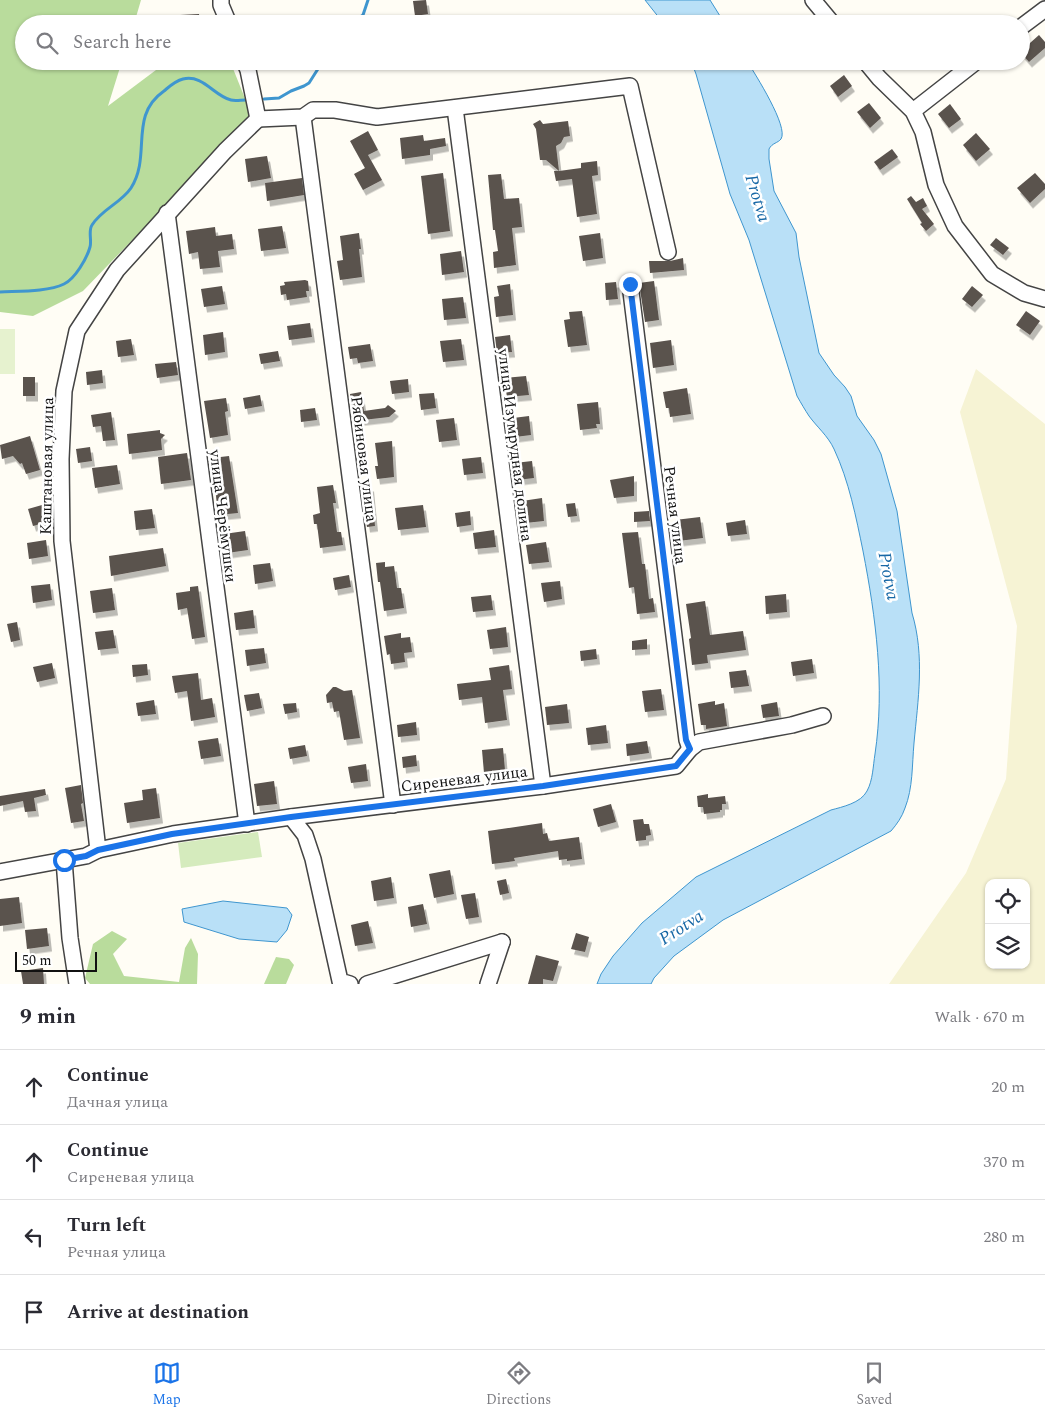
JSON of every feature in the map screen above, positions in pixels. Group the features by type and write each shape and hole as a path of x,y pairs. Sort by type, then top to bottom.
{"street":[{"path":"221,0 224,15"},
{"path":"813,0 826,15"},
{"path":"1030,20 1045,9"},
{"path":"248,70 258,119 303,117 313,110 335,110 377,117 630,86 668,252"},
{"path":"872,70 913,111 923,132 936,185 955,226 992,274 1024,294 1045,299"},
{"path":"913,111 965,70"},
{"name":"улица Изумрудная долина","path":"455,108 543,786"},
{"name":"Рябиновая улица","path":"303,117 393,805"},
{"name":"Каштановая улица","path":"98,850 62,541 61,459 64,391 77,332 117,270 167,213 258,119"},
{"name":"улица Черёмушки","path":"167,213 247,824"},
{"name":"Речная улица","path":"630,284 686,740 690,749"},
{"name":"Сиреневая улица","path":"0,872 86,856 98,850 172,834 291,817 543,786 676,766 690,749 699,742 792,725 823,716"},
{"path":"291,817 305,835 313,859 340,981 350,984"},
{"path":"64,860 70,938 77,984"},
{"path":"367,984 502,942 488,984"}],"shaded area":[{"path":"976,369 1045,424 1045,984 889,984 966,873 1006,779 1017,626 960,412"}],"green space":[{"path":"0,0 141,0 137,15 15,15 15,70 119,70 108,106 156,70 234,70 252,116 83,291 33,316 0,312"},
{"path":"0,329 15,329 15,374 0,374"},
{"path":"258,832 262,857 181,868 178,843"},
{"path":"112,931 127,939 113,954 124,976 179,982 185,948 191,938 198,954 197,984 90,984 85,978 93,944"},
{"path":"276,957 289,959 294,965 286,984 264,984"}],"water":[{"path":"645,0 710,0 719,15 657,15"},
{"name":"Protva","path":"694,70 752,70 770,100 780,124 781,139 769,149 774,191 796,233 799,257 819,353 851,396 857,416 874,440 881,454 897,511 916,629 919,662 919,694 912,776 910,792 904,811 891,831 723,920 674,956 651,984 597,984 613,956 642,923 696,877 831,810 860,799 867,791 870,782 878,729 878,652 872,602 855,512 848,486 832,444 809,416 797,396 749,240 730,194"},
{"path":"223,901 287,908 292,915 287,930 277,942 239,939 184,922 182,909"}],"building":[{"path":"426,0 428,14 415,15 413,1"},
{"path":"1039,35 1045,42 1045,48 1030,61 1030,43"},
{"path":"844,75 852,86 838,97 830,86"},
{"path":"869,103 881,118 870,128 857,112"},
{"path":"950,104 961,119 949,128 938,114"},
{"path":"540,120 543,124 568,121 570,136 564,137 561,143 556,146 559,171 546,160 540,160 536,129 533,124"},
{"path":"368,131 378,150 368,155 382,180 363,190 354,174 365,168 350,141"},
{"path":"976,133 990,149 976,161 963,145"},
{"path":"423,135 424,141 445,138 446,146 430,149 430,155 402,159 400,138"},
{"path":"892,149 898,157 880,170 874,162"},
{"path":"267,156 271,178 248,182 245,159"},
{"path":"597,161 598,175 592,176 597,214 577,217 572,179 556,181 554,171 581,168 581,163"},
{"path":"443,173 450,231 428,234 421,176"},
{"path":"1035,173 1045,184 1045,189 1030,203 1017,188"},
{"path":"501,174 504,199 519,198 522,227 512,228 516,265 494,268 493,252 498,251 495,230 493,230 488,175"},
{"path":"302,178 304,195 267,201 265,183"},
{"path":"911,196 916,202 923,198 927,206 922,209 934,224 926,231 920,224 922,223 907,199"},
{"path":"282,226 286,248 261,251 258,229"},
{"path":"215,227 216,236 232,234 234,249 218,251 220,267 200,269 198,252 189,254 186,231"},
{"path":"359,233 362,277 340,280 337,261 343,260 340,236"},
{"path":"600,233 603,258 583,261 579,236"},
{"path":"996,238 1009,248 1003,255 990,245"},
{"path":"461,251 464,272 442,275 440,254"},
{"path":"683,258 684,270 650,273 649,261 670,261"},
{"path":"308,281 309,291 306,291 307,297 287,300 286,294 281,295 280,286 285,285 284,282"},
{"path":"654,281 659,320 645,322 639,283"},
{"path":"616,282 618,299 606,300 605,283"},
{"path":"510,284 513,315 496,317 494,297 499,296 497,286"},
{"path":"222,286 225,304 204,307 201,289"},
{"path":"972,286 983,295 972,307 962,299"},
{"path":"463,297 466,318 444,320 442,299"},
{"path":"582,311 587,345 568,347 564,320 570,319 569,312"},
{"path":"1026,311 1040,321 1030,335 1016,325"},
{"path":"310,323 312,337 289,340 287,326"},
{"path":"223,332 225,352 205,355 203,335"},
{"path":"510,335 512,352 497,353 495,337"},
{"path":"131,339 134,355 118,357 116,341"},
{"path":"461,339 464,360 443,362 440,341"},
{"path":"671,340 674,365 653,368 650,343"},
{"path":"370,344 373,361 358,363 357,358 350,359 348,347"},
{"path":"278,351 280,361 261,364 259,354"},
{"path":"176,362 178,375 157,378 155,364"},
{"path":"102,370 103,383 87,385 86,372"},
{"path":"526,376 529,395 507,397 504,378"},
{"path":"23,377 35,377 35,396 23,396"},
{"path":"408,379 409,392 392,394 390,381"},
{"path":"687,388 691,414 670,417 663,392"},
{"path":"361,392 364,411 385,408 388,405 396,411 389,417 354,421 350,394"},
{"path":"434,393 436,408 421,410 419,394"},
{"path":"260,395 262,406 245,409 243,398"},
{"path":"226,398 228,411 225,412 228,435 210,438 204,401"},
{"path":"598,402 600,424 596,424 597,428 580,430 577,404"},
{"path":"315,408 317,420 301,422 300,410"},
{"path":"111,412 115,440 103,441 101,426 93,427 91,415"},
{"path":"529,416 531,435 507,438 505,419"},
{"path":"454,418 457,440 439,442 436,420"},
{"path":"160,430 160,433 165,435 161,439 162,450 129,454 127,434"},
{"path":"30,436 40,470 26,474 22,463 20,464 13,456 2,459 0,445"},
{"path":"392,441 394,477 377,479 375,466 378,466 375,443"},
{"path":"90,447 92,461 78,463 76,449"},
{"path":"187,453 191,480 161,484 158,457"},
{"path":"229,456 238,513 218,515 212,458"},
{"path":"481,457 483,473 464,475 462,459"},
{"path":"532,461 534,478 517,480 515,463"},
{"path":"117,465 120,484 95,488 92,468"},
{"path":"634,476 634,496 614,498 610,480"},
{"path":"333,485 336,503 333,503 337,532 341,532 343,545 320,548 317,524 314,524 313,515 320,513 317,487"},
{"path":"371,486 375,526 367,527 361,487"},
{"path":"542,498 544,521 525,523 522,501"},
{"path":"49,503 52,521 33,526 28,509"},
{"path":"575,503 577,516 568,517 566,504"},
{"path":"423,505 426,527 398,530 395,508"},
{"path":"152,509 155,528 136,530 134,511"},
{"path":"470,511 471,525 457,527 455,513"},
{"path":"649,511 650,521 634,522 634,512"},
{"path":"700,517 703,538 678,541 675,520"},
{"path":"745,520 747,534 728,536 726,523"},
{"path":"494,530 496,547 475,549 473,533"},
{"path":"245,531 248,550 227,553 224,534"},
{"path":"638,532 642,564 645,564 649,599 653,598 655,612 637,614 634,587 629,588 622,533"},
{"path":"46,540 48,556 29,559 27,543"},
{"path":"546,542 549,562 529,564 526,545"},
{"path":"163,548 166,566 111,576 109,556"},
{"path":"385,562 385,567 394,566 397,588 401,588 404,608 384,611 376,563"},
{"path":"270,563 273,581 255,584 253,565"},
{"path":"349,575 351,587 335,590 333,578"},
{"path":"560,581 562,599 544,602 541,583"},
{"path":"50,584 52,600 33,603 31,586"},
{"path":"198,586 205,637 192,639 187,608 178,610 176,593 190,591 190,587"},
{"path":"112,588 115,610 93,613 90,591"},
{"path":"786,594 787,612 766,614 765,596"},
{"path":"491,595 493,610 473,612 471,597"},
{"path":"705,601 710,635 743,631 746,650 707,655 708,663 692,665 689,639 691,638 686,604"},
{"path":"253,610 255,628 236,630 234,613"},
{"path":"17,622 20,640 11,642 7,624"},
{"path":"506,627 508,647 490,649 487,630"},
{"path":"113,630 116,648 98,650 95,632"},
{"path":"401,633 401,638 410,637 412,652 404,653 405,662 391,664 390,654 387,655 384,636"},
{"path":"647,639 647,649 632,650 632,641"},
{"path":"264,648 266,663 247,666 245,650"},
{"path":"596,649 597,659 581,661 580,651"},
{"path":"812,659 814,673 793,676 791,662"},
{"path":"52,663 55,678 37,682 33,667"},
{"path":"147,664 148,675 133,677 132,665"},
{"path":"509,665 512,689 503,690 507,720 485,723 482,697 459,700 457,684 491,680 489,668"},
{"path":"746,670 749,686 731,688 729,672"},
{"path":"198,673 201,700 212,698 215,717 191,721 187,691 175,693 172,676"},
{"path":"333,687 344,691 352,690 360,738 344,740 339,711 334,712 332,702 327,703 326,695"},
{"path":"661,689 664,710 645,712 642,691"},
{"path":"259,693 262,708 247,711 244,695"},
{"path":"154,700 156,714 138,716 136,703"},
{"path":"715,701 715,705 724,703 727,726 706,729 706,725 701,725 698,704"},
{"path":"777,702 779,716 763,718 761,705"},
{"path":"296,703 297,712 285,714 283,704"},
{"path":"567,704 569,723 547,725 545,707"},
{"path":"416,722 417,735 398,737 397,725"},
{"path":"606,725 608,743 588,745 586,728"},
{"path":"218,738 221,756 201,759 198,741"},
{"path":"647,741 649,753 627,756 626,744"},
{"path":"305,745 307,756 290,759 288,748"},
{"path":"503,748 505,770 484,773 482,750"},
{"path":"416,755 417,766 403,768 402,757"},
{"path":"366,764 368,781 351,783 348,767"},
{"path":"274,781 277,804 257,806 254,784"},
{"path":"81,785 83,803 81,804 84,821 71,823 65,788"},
{"path":"156,788 160,818 127,823 124,803 143,800 142,790"},
{"path":"45,789 46,795 34,798 36,811 25,812 23,801 0,806 0,796"},
{"path":"708,794 708,798 725,796 726,804 722,804 720,812 704,814 703,807 698,807 697,796"},
{"path":"611,804 616,822 598,827 593,809"},
{"path":"643,819 644,824 649,824 651,835 646,836 646,840 636,841 633,820"},
{"path":"542,823 543,834 547,833 549,841 579,837 582,859 559,860 558,851 514,858 515,861 492,864 488,831"},
{"path":"450,870 454,894 434,898 429,874"},
{"path":"391,877 394,898 374,901 371,881"},
{"path":"506,879 509,893 500,895 497,881"},
{"path":"475,893 479,917 466,919 461,895"},
{"path":"19,897 22,923 0,926 0,899"},
{"path":"423,904 427,924 411,927 408,907"},
{"path":"368,921 373,943 355,946 351,925"},
{"path":"47,928 49,946 27,949 25,930"},
{"path":"576,933 589,937 585,952 571,949"},
{"path":"536,955 559,961 553,981 543,979 543,984 528,984"},
{"path":"43,968 44,984 23,984 21,971"}],"waterway":[{"path":"363,15 368,0"},
{"path":"264,99 279,98 304,86 309,83 317,70"},
{"path":"0,292 33,291 57,287 64,284 76,273 90,247 90,230 92,225 96,219 127,193 137,175 143,124 147,112 153,101 175,82 190,78 202,82 225,98 246,100"}],"route":[{"path":"64,860 86,856 98,850 172,834 291,817 543,786 676,766 690,749 686,740 630,284"}]}
